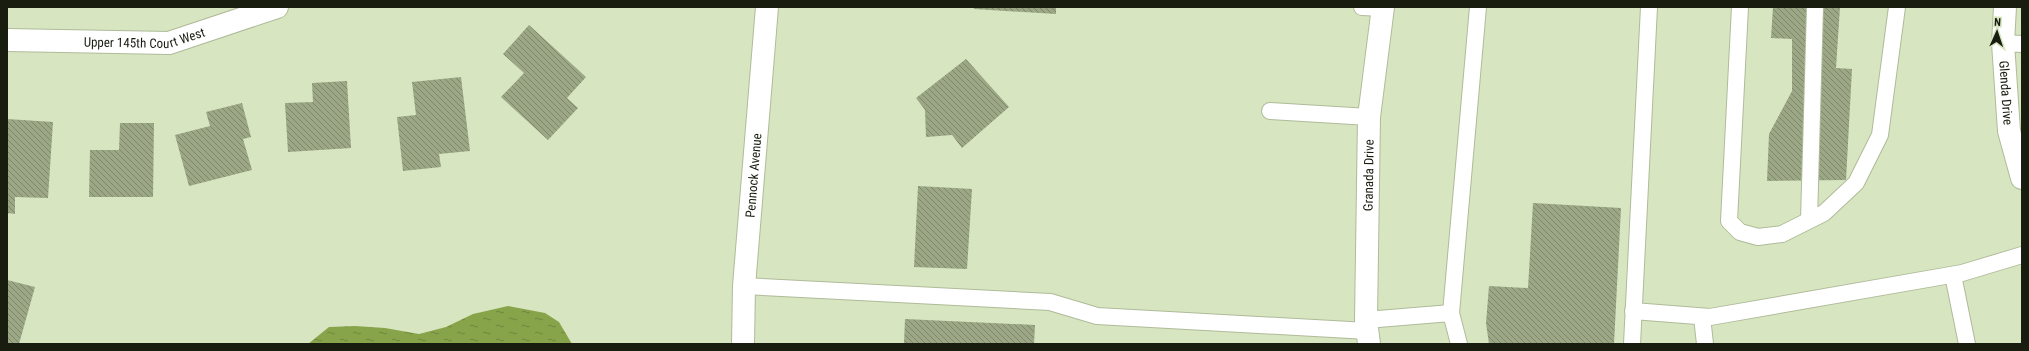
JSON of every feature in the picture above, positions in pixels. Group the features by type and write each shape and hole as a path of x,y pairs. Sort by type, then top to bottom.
{"street":[{"name":"Upper 145th Court West","path":"7,40 169,43 277,7"},
{"name":"Pennock Avenue","path":"743,344 744,286 767,7"},
{"name":"Granada Drive","path":"1368,332 1369,117 1376,7"},
{"name":"Glenda Drive","path":"2005,7 2013,43 2009,131 2022,178"}],"lane":[{"path":"1459,344 1451,313 1478,7"},
{"path":"1632,344 1649,7"},
{"path":"1740,7 1729,221 1740,232 1758,237 1782,234 1824,213 1856,183 1880,135 1897,7"},
{"path":"1809,220 1815,7"},
{"path":"1270,111 1369,117"},
{"path":"1633,311 1710,317 1953,275 2022,255"},
{"path":"1953,275 1967,344"},
{"path":"744,286 1050,302 1097,316 1368,332 1451,313"},
{"path":"1702,317 1705,344"}],"water":[{"path":"508,306 545,313 559,322 572,344 308,344 329,327 355,326 385,328 419,334 446,327 473,314"}],"building":[{"path":"975,7 1056,7 1056,14 974,9"},
{"path":"1773,7 1840,7 1836,68 1852,69 1846,180 1767,181 1769,134 1792,91 1792,39 1771,38"},
{"path":"529,25 586,77 567,98 578,108 548,140 501,97 524,73 503,54"},
{"path":"966,59 1009,107 962,148 952,135 926,137 925,110 916,98"},
{"path":"461,77 470,151 439,154 441,167 403,171 397,117 416,115 412,82"},
{"path":"347,81 351,148 288,152 285,103 313,102 312,83"},
{"path":"242,103 251,137 243,139 252,170 189,186 175,135 210,126 206,112"},
{"path":"7,119 53,122 48,198 15,197 15,214 7,213"},
{"path":"120,123 154,123 153,197 89,197 90,150 119,150"},
{"path":"918,186 972,189 967,269 914,267"},
{"path":"1533,203 1621,208 1614,344 1489,344 1486,323 1489,286 1528,288"},
{"path":"7,280 35,287 19,344 7,344"},
{"path":"905,319 1035,325 1034,344 904,344"}]}
